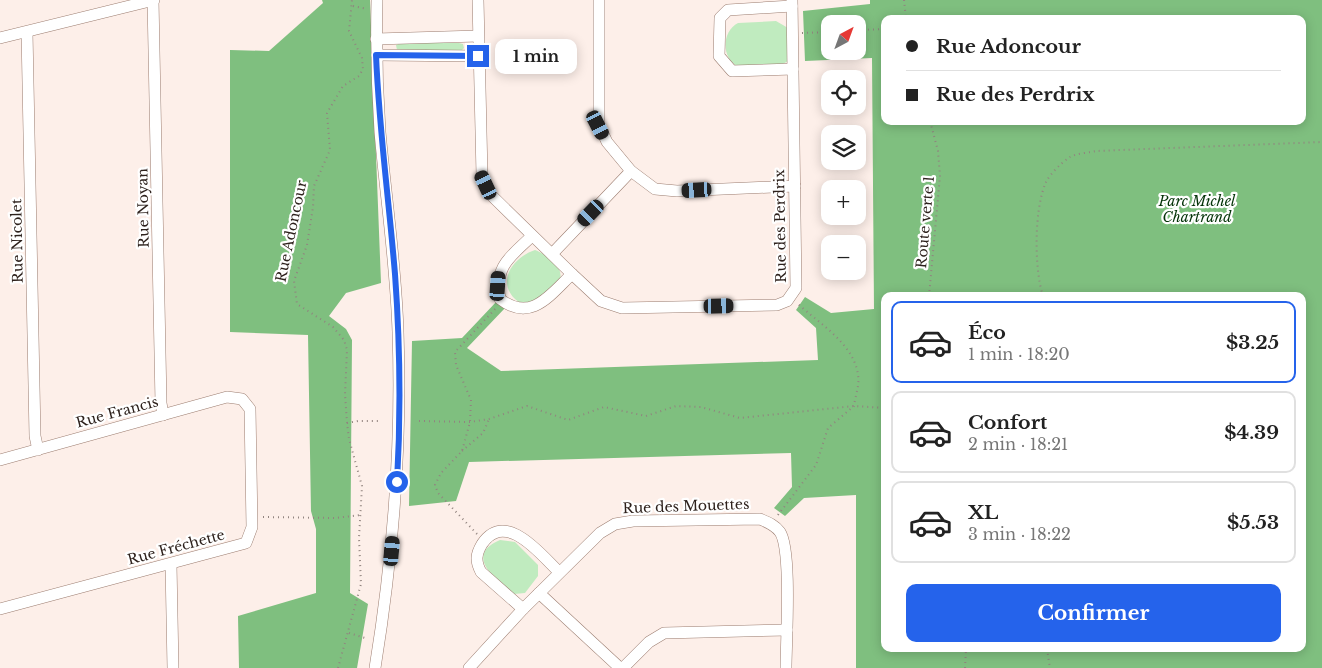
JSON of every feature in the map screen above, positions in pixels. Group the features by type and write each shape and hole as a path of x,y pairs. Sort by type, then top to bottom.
{"street":[{"path":"0,38 154,0"},
{"name":"Rue Noyan","path":"154,0 161,403 164,415"},
{"path":"375,668 392,551 398,465 400,398 395,274 380,134 376,55 377,0"},
{"name":"Rue des Perdrix","path":"478,0 482,175 490,194 601,301 622,308 778,305 790,298 796,288 793,34 792,3 728,10 720,18 719,56 732,71 793,69"},
{"path":"599,0 598,125 607,142 631,171 655,189 678,191 795,186"},
{"name":"Rue Nicolet","path":"27,32 35,426 38,450"},
{"path":"376,39 478,36"},
{"path":"376,55 478,56"},
{"path":"552,254 631,171"},
{"path":"532,236 504,263 498,274 500,299 517,308 528,309 542,302 572,274"},
{"name":"Rue Francis","path":"0,460 226,397 242,399"},
{"name":"Rue Fréchette","path":"0,609 243,545 248,540 252,526 251,421 250,410 242,399"},
{"name":"Rue des Mouettes","path":"469,668 559,572 600,533 615,524 633,521 760,519 771,524"},
{"path":"771,524 780,532 786,552 786,668"},
{"path":"523,609 481,572 476,564 477,554 484,542 496,532 507,530 521,536 559,572"},
{"path":"171,564 173,668"},
{"path":"540,593 621,668 649,642 664,633 787,630"}],"path":[{"name":"Rue Adoncour","path":"338,668 361,584 359,538 361,477 349,439 347,423 346,344 333,327 296,304 293,288 309,232 314,186 330,150 327,113 343,86 359,76 363,69 362,58 349,31 352,0"},
{"path":"904,0 906,15"},
{"path":"352,6 367,9"},
{"path":"866,30 881,29"},
{"path":"793,34 821,32"},
{"name":"Route verte 1","path":"929,292 940,176 938,151 931,125"},
{"path":"1043,292 1039,282 1038,226 1041,204 1046,182 1071,156 1096,151 1322,142"},
{"path":"771,524 816,465 828,428 854,406 859,376 854,358 847,347 790,298"},
{"path":"462,450 470,422 471,400 456,365 455,352 503,301"},
{"path":"419,421 470,422 489,419 527,406 568,420 604,407 646,416 676,406 701,406 740,418 854,406 881,408"},
{"path":"484,542 436,490 436,480 462,450 483,433 489,419"},
{"path":"347,423 379,421"},
{"path":"258,518 335,518 361,515"},
{"path":"349,632 365,638"},
{"path":"965,668 966,652"},
{"path":"1047,652 1050,668"}],"green space":[{"path":"322,0 370,0 381,283 346,293 329,316 346,329 352,340 350,593 368,604 357,668 239,668 238,616 316,593 316,529 311,511 308,335 230,332 230,50 269,51 323,3"},
{"name":"Parc Michel Chartrand","path":"870,0 1322,0 1322,668 856,668 856,495 804,498 785,516 774,508 792,487 791,453 469,462 456,501 409,506 412,341 462,338 497,301 505,308 467,348 501,371 818,360 816,328 796,310 805,297 831,313 874,309 872,58 866,58 866,15 821,15 821,60 827,60 805,61 803,11 870,4"},
{"path":"776,21 788,28 788,61 783,64 737,66 732,62 726,51 726,38 733,27 738,23"},
{"path":"401,43 459,43 463,44 464,48 461,51 397,50 396,45"},
{"path":"535,250 553,261 559,269 560,279 541,301 520,303 512,296 507,280 513,266 519,259"},
{"path":"500,540 515,542 538,565 538,576 525,593 514,594 487,568 484,561 484,553 489,546"}],"route":[{"path":"397,482 400,398 398,332 395,274 378,109 376,55 478,56"}]}
